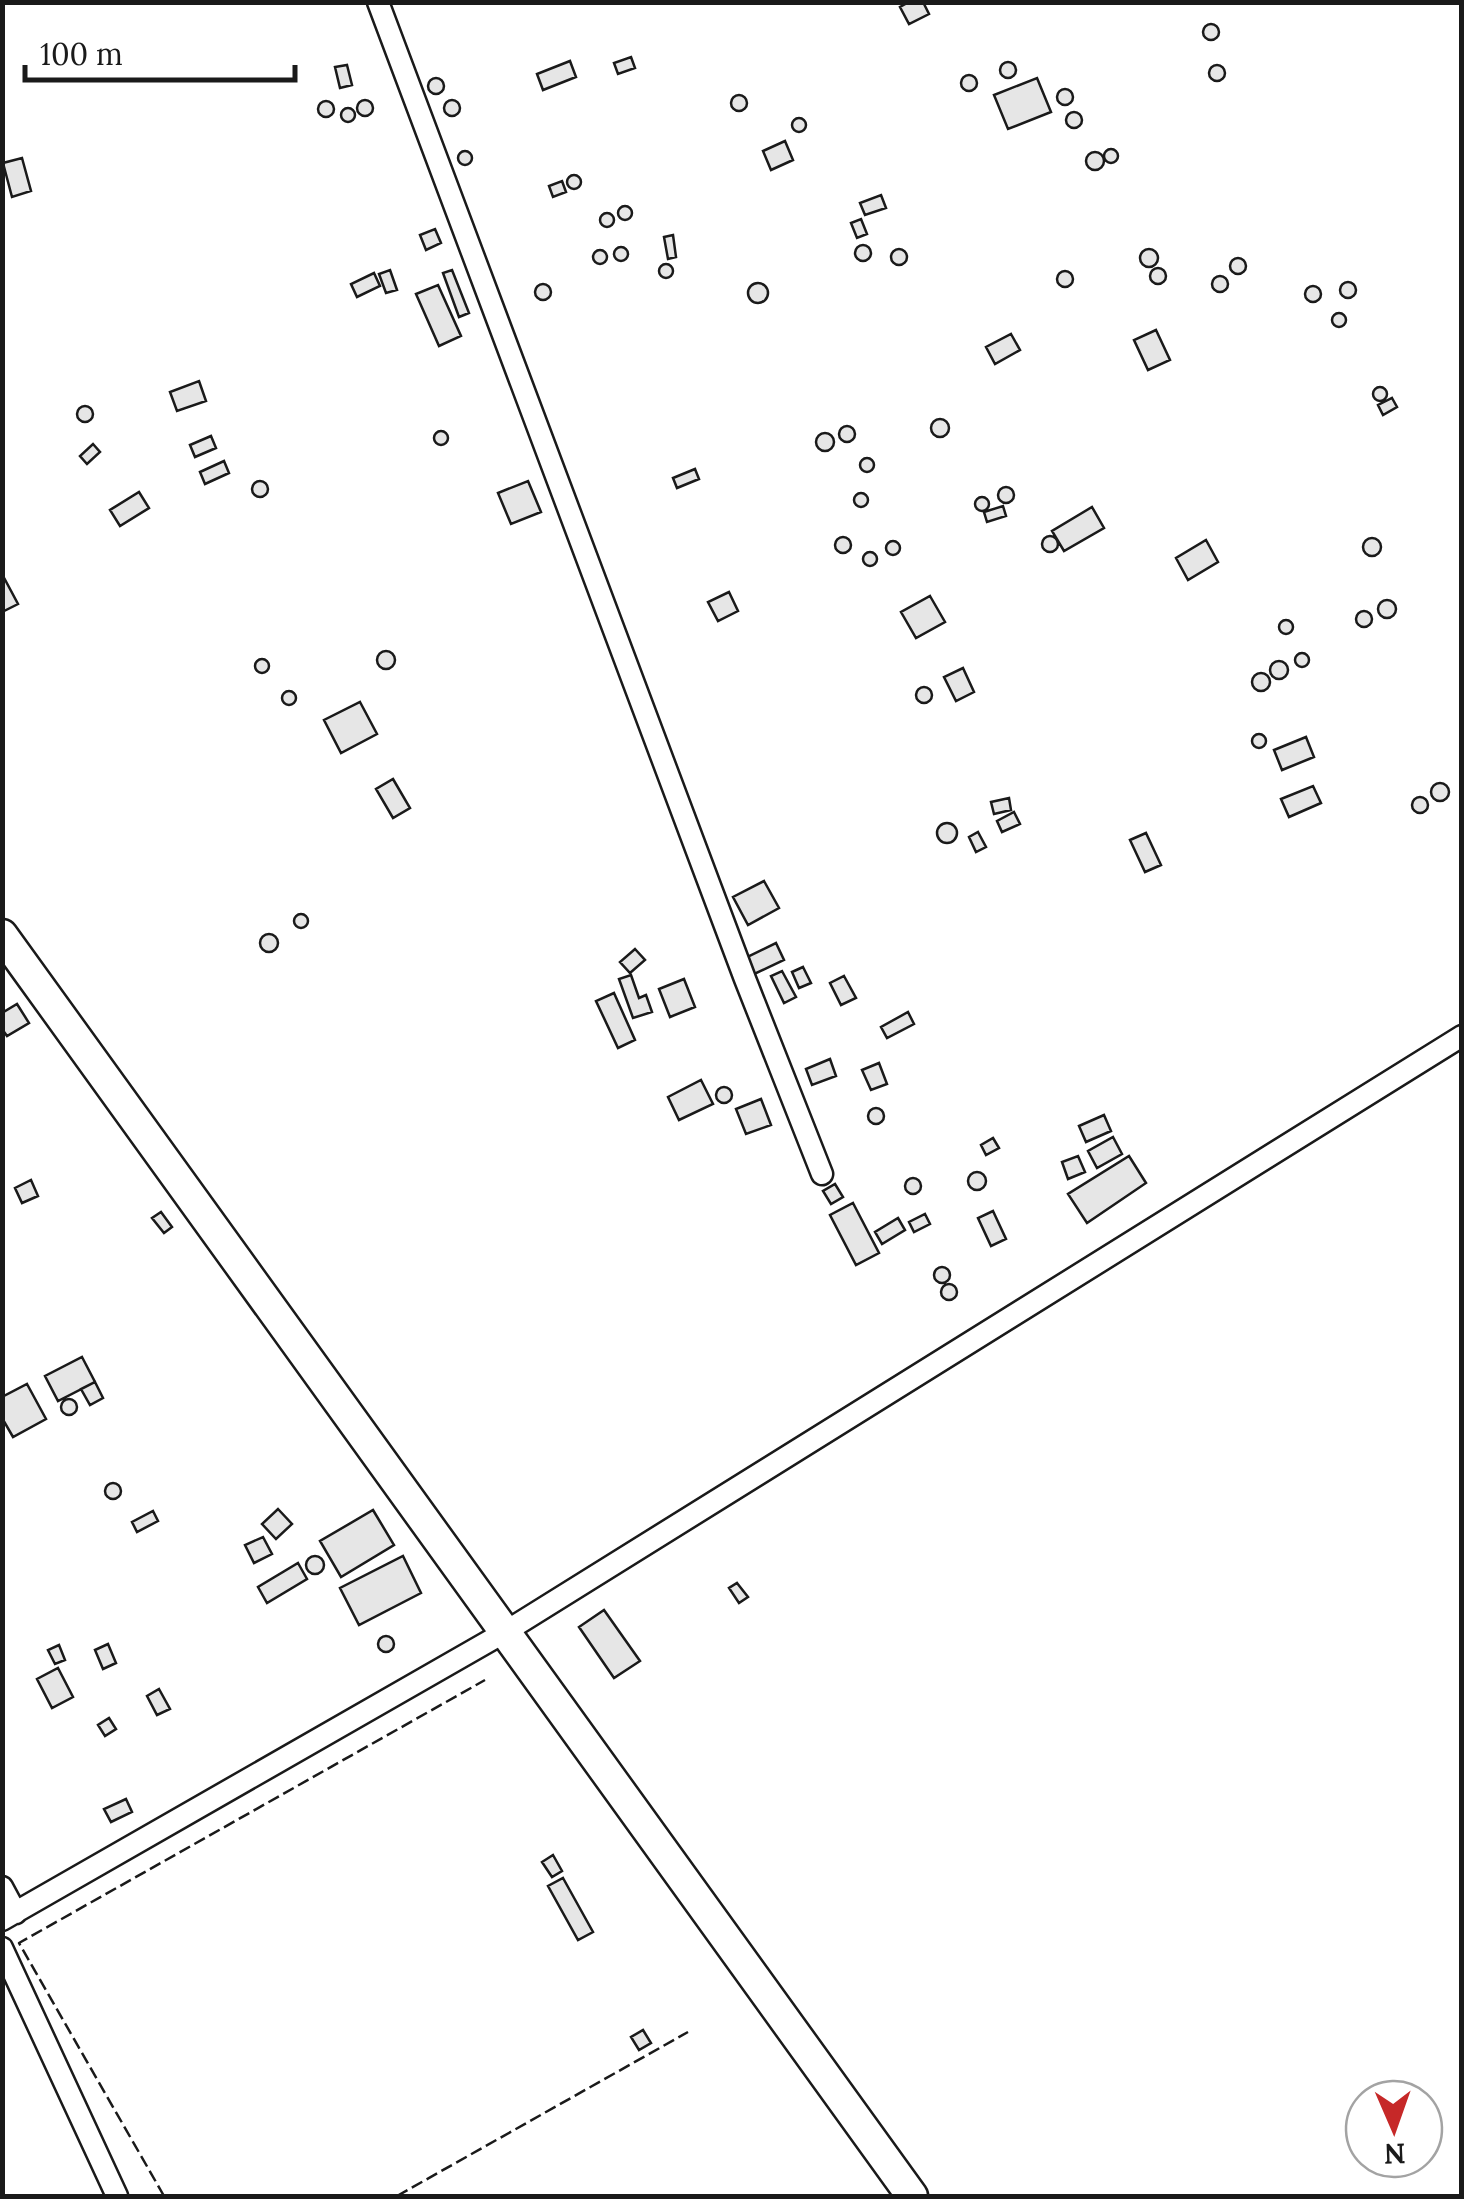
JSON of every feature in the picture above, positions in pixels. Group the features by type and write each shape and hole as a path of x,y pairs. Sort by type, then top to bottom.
{"highway":[{"path":"2,934 912,2196"}],"street":[{"path":"378,2 731,943 822,1174"},
{"path":"2,1886 9,1917 505,1632 1462,1036"},
{"path":"2,1948 116,2196"}],"building":[{"path":"923,2 929,14 909,24 900,7"},
{"path":"1211,24 1219,32 1211,40 1203,32"},
{"path":"631,57 635,68 618,74 614,63"},
{"path":"570,61 576,77 543,90 537,74"},
{"path":"1008,62 1016,70 1008,78 1000,70"},
{"path":"347,65 352,85 340,88 335,67"},
{"path":"1217,65 1225,73 1217,81 1209,73"},
{"path":"969,75 977,83 969,91 961,83"},
{"path":"436,78 444,86 436,94 428,86"},
{"path":"1037,78 1051,112 1008,129 994,95"},
{"path":"1065,89 1073,97 1065,105 1057,97"},
{"path":"739,95 747,103 739,111 731,103"},
{"path":"365,100 373,108 365,116 357,108"},
{"path":"452,100 460,108 452,116 444,108"},
{"path":"326,101 334,109 326,117 318,109"},
{"path":"348,108 355,115 348,122 341,115"},
{"path":"1074,112 1082,120 1074,128 1066,120"},
{"path":"799,118 806,125 799,132 792,125"},
{"path":"785,141 793,160 771,170 763,151"},
{"path":"1111,149 1118,156 1111,163 1104,156"},
{"path":"465,151 472,158 465,165 458,158"},
{"path":"1095,152 1104,161 1095,170 1086,161"},
{"path":"22,158 31,191 12,197 3,163"},
{"path":"574,175 581,182 574,189 567,182"},
{"path":"562,181 566,192 553,197 549,186"},
{"path":"881,195 886,208 865,215 860,203"},
{"path":"625,206 632,213 625,220 618,213"},
{"path":"607,213 614,220 607,227 600,220"},
{"path":"861,219 867,234 857,238 851,223"},
{"path":"435,229 441,243 426,250 420,235"},
{"path":"673,235 676,257 668,259 664,237"},
{"path":"863,245 871,253 863,261 855,253"},
{"path":"621,247 628,254 621,261 614,254"},
{"path":"899,249 907,257 899,265 891,257"},
{"path":"1149,249 1156,251 1156,265 1149,267 1142,265 1140,258 1142,251"},
{"path":"600,250 607,257 600,264 593,257"},
{"path":"1238,258 1246,266 1238,274 1230,266"},
{"path":"666,264 673,271 666,278 659,271"},
{"path":"1158,268 1166,276 1158,284 1150,276"},
{"path":"390,270 397,290 386,293 379,274"},
{"path":"452,270 469,313 459,317 443,273"},
{"path":"1065,271 1073,279 1065,287 1057,279"},
{"path":"374,273 380,286 357,297 351,284"},
{"path":"1220,276 1228,284 1220,292 1212,284"},
{"path":"1348,282 1356,290 1348,298 1340,290"},
{"path":"758,283 768,293 758,303 748,293"},
{"path":"543,284 551,292 543,300 535,292"},
{"path":"438,285 461,336 439,346 416,294"},
{"path":"1313,286 1321,294 1313,302 1305,294"},
{"path":"1339,313 1346,320 1339,327 1332,320"},
{"path":"1156,330 1170,360 1148,370 1134,340"},
{"path":"1011,334 1020,350 995,364 986,347"},
{"path":"199,381 206,401 177,411 170,392"},
{"path":"1380,387 1387,394 1380,401 1373,394"},
{"path":"1392,398 1397,407 1383,415 1378,405"},
{"path":"85,406 93,414 85,422 77,414"},
{"path":"940,419 949,428 940,437 931,428"},
{"path":"847,426 855,434 847,442 839,434"},
{"path":"441,431 448,438 441,445 434,438"},
{"path":"825,433 834,442 825,451 816,442"},
{"path":"211,436 216,448 195,457 190,445"},
{"path":"93,444 100,452 87,464 80,456"},
{"path":"867,458 874,465 867,472 860,465"},
{"path":"224,461 229,473 205,484 200,472"},
{"path":"695,469 699,479 677,488 673,478"},
{"path":"260,481 268,489 260,497 252,489"},
{"path":"528,481 541,512 511,524 498,493"},
{"path":"1006,487 1014,495 1006,503 998,495"},
{"path":"139,492 149,508 120,526 110,510"},
{"path":"861,493 868,500 861,507 854,500"},
{"path":"982,497 989,504 982,511 975,504"},
{"path":"1003,506 1006,516 987,522 984,512"},
{"path":"1092,507 1104,528 1064,551 1052,531"},
{"path":"1050,536 1058,544 1050,552 1042,544"},
{"path":"843,537 851,545 843,553 835,545"},
{"path":"1372,538 1381,547 1372,556 1363,547"},
{"path":"1206,540 1218,562 1188,580 1176,558"},
{"path":"893,541 900,548 893,555 886,548"},
{"path":"870,552 877,559 870,566 863,559"},
{"path":"2,574 18,604 2,612"},
{"path":"729,592 738,611 718,621 708,602"},
{"path":"930,596 945,622 916,638 901,612"},
{"path":"1387,600 1396,609 1387,618 1378,609"},
{"path":"1364,611 1372,619 1364,627 1356,619"},
{"path":"1286,620 1293,627 1286,634 1279,627"},
{"path":"386,651 395,660 386,669 377,660"},
{"path":"1302,653 1309,660 1302,667 1295,660"},
{"path":"262,659 269,666 262,673 255,666"},
{"path":"1279,661 1288,670 1279,679 1270,670"},
{"path":"963,668 974,692 956,701 944,677"},
{"path":"1261,673 1270,682 1261,691 1252,682"},
{"path":"924,687 932,695 924,703 916,695"},
{"path":"289,691 296,698 289,705 282,698"},
{"path":"360,702 377,734 341,753 324,720"},
{"path":"1259,734 1266,741 1259,748 1252,741"},
{"path":"1306,737 1314,757 1282,770 1274,750"},
{"path":"393,779 410,808 393,818 376,789"},
{"path":"1440,783 1449,792 1440,801 1431,792"},
{"path":"1313,786 1321,803 1289,817 1281,799"},
{"path":"1420,797 1428,805 1420,813 1412,805"},
{"path":"1009,798 1011,810 994,814 991,802"},
{"path":"1014,812 1020,824 1002,832 997,821"},
{"path":"947,823 957,833 947,843 937,833"},
{"path":"978,832 986,847 976,852 969,837"},
{"path":"1146,833 1161,865 1145,872 1130,840"},
{"path":"764,881 779,908 748,925 733,897"},
{"path":"301,914 308,921 301,928 294,921"},
{"path":"269,934 278,943 269,952 260,943"},
{"path":"776,943 784,960 752,975 745,958"},
{"path":"635,949 645,960 630,973 620,962"},
{"path":"803,967 811,983 799,988 792,972"},
{"path":"782,971 796,997 784,1003 771,976"},
{"path":"631,975 639,998 646,995 652,1012 633,1018 619,979"},
{"path":"844,976 856,998 841,1005 830,983"},
{"path":"684,979 695,1007 670,1017 659,989"},
{"path":"614,993 635,1040 618,1048 596,1001"},
{"path":"17,1004 29,1023 7,1036 2,1029 2,1013"},
{"path":"908,1012 914,1024 887,1038 881,1027"},
{"path":"830,1059 836,1076 812,1085 806,1069"},
{"path":"879,1063 887,1084 871,1090 862,1070"},
{"path":"701,1080 713,1104 679,1120 668,1097"},
{"path":"724,1087 732,1095 724,1103 716,1095"},
{"path":"761,1099 771,1125 746,1134 736,1109"},
{"path":"876,1108 884,1116 876,1124 868,1116"},
{"path":"1104,1115 1111,1131 1086,1142 1079,1126"},
{"path":"1113,1137 1122,1154 1097,1168 1088,1151"},
{"path":"993,1138 999,1148 986,1155 981,1145"},
{"path":"1078,1156 1085,1172 1068,1179 1062,1162"},
{"path":"1129,1156 1146,1183 1087,1223 1068,1194"},
{"path":"977,1172 986,1181 977,1190 968,1181"},
{"path":"913,1178 921,1186 913,1194 905,1186"},
{"path":"31,1180 38,1196 22,1203 15,1188"},
{"path":"835,1184 843,1197 831,1204 823,1191"},
{"path":"853,1203 879,1253 856,1265 830,1215"},
{"path":"993,1211 1006,1239 991,1246 978,1218"},
{"path":"161,1212 172,1227 164,1233 152,1218"},
{"path":"925,1214 930,1224 914,1232 909,1222"},
{"path":"898,1218 905,1230 882,1244 875,1232"},
{"path":"942,1267 950,1275 942,1283 934,1275"},
{"path":"949,1284 957,1292 949,1300 941,1292"},
{"path":"82,1357 95,1382 58,1401 45,1376"},
{"path":"95,1382 103,1398 90,1405 81,1389"},
{"path":"27,1384 46,1419 13,1437 2,1418 2,1397"},
{"path":"69,1399 77,1407 69,1415 61,1407"},
{"path":"113,1483 121,1491 113,1499 105,1491"},
{"path":"278,1509 292,1524 276,1539 262,1524"},
{"path":"373,1510 394,1545 341,1577 320,1541"},
{"path":"153,1511 158,1521 137,1532 132,1522"},
{"path":"263,1537 272,1554 254,1563 245,1545"},
{"path":"315,1556 324,1565 315,1574 306,1565"},
{"path":"403,1556 421,1593 359,1625 340,1588"},
{"path":"298,1563 307,1579 267,1603 258,1587"},
{"path":"737,1583 748,1597 739,1603 729,1588"},
{"path":"604,1610 640,1661 614,1678 579,1627"},
{"path":"386,1636 394,1644 386,1652 378,1644"},
{"path":"108,1644 116,1663 103,1669 95,1650"},
{"path":"59,1645 65,1660 55,1664 48,1650"},
{"path":"58,1668 73,1697 52,1708 37,1679"},
{"path":"159,1689 170,1709 157,1715 147,1696"},
{"path":"109,1718 116,1729 105,1736 98,1725"},
{"path":"126,1799 132,1812 111,1822 104,1809"},
{"path":"553,1855 562,1871 552,1877 542,1862"},
{"path":"563,1878 593,1932 578,1940 548,1886"},
{"path":"643,2030 651,2043 639,2050 631,2037"}],"fence":[{"path":"164,2196 19,1943 485,1680"},
{"path":"397,2196 688,2032"}]}
